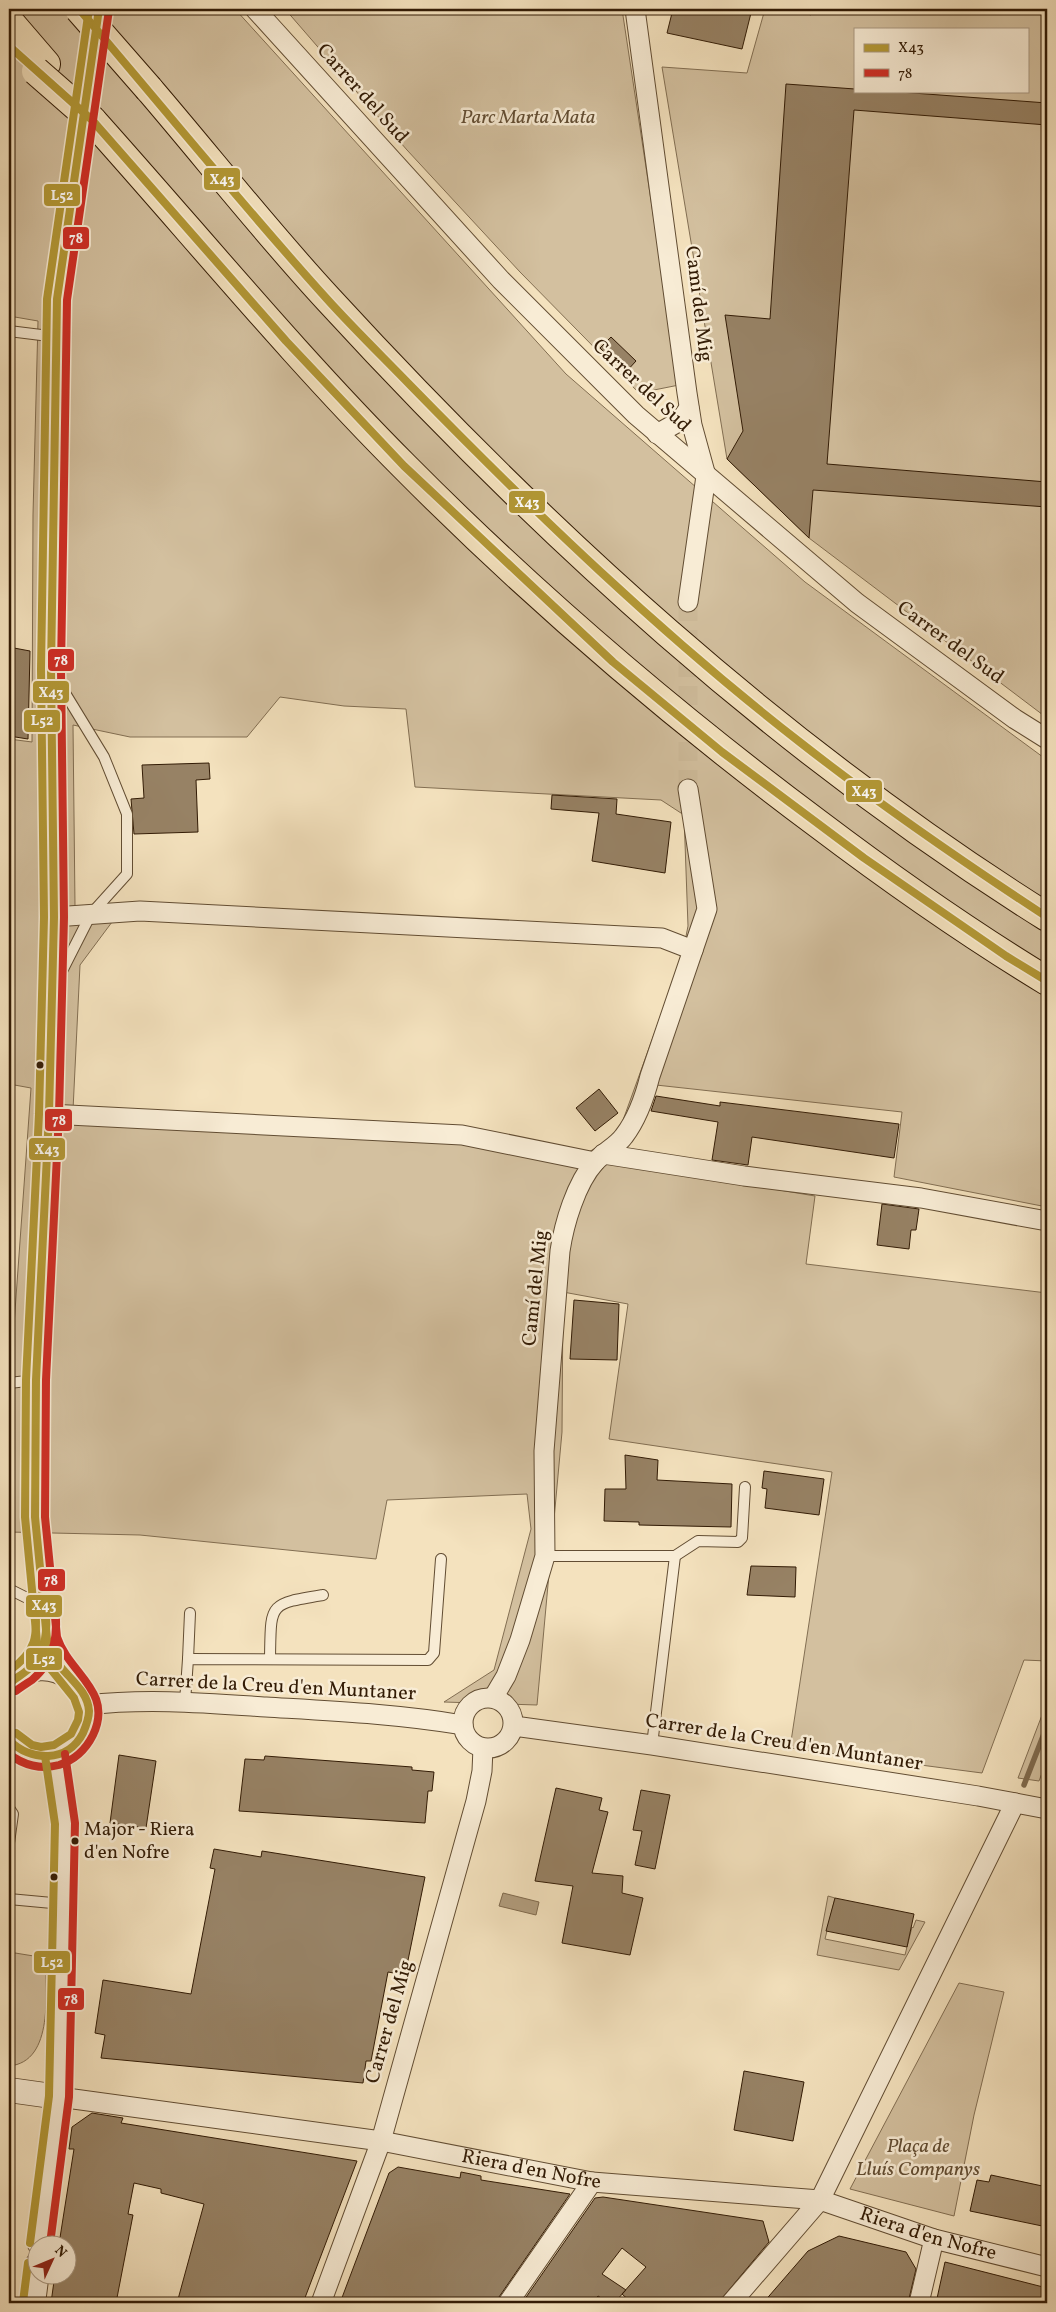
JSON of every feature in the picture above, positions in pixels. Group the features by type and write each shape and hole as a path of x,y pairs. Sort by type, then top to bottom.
{"highway":[{"path":"79,9 328,299 501,479 573,547 678,643 779,728 877,801 1003,889 1047,917"},
{"path":"9,21 41,68 92,120 286,341 404,466 613,662 722,752 856,852 1006,956 1047,981"},
{"path":"9,46 41,68"}],"street":[{"path":"9,1740 28,1754 44,1757 55,1755 72,1747 81,1736 88,1719 87,1705 81,1689 53,1657 47,1639 35,1517 36,1380 49,1114 54,916 51,669 57,336 60,280 100,9"},
{"name":"Carrer del Sud","path":"255,9 501,280 594,375 658,434 857,603 1015,719 1047,739"},
{"name":"Camí del Mig","path":"635,9 689,408 706,476 688,602"},
{"path":"658,434 680,421 689,408"},
{"name":"Camí del Mig","path":"493,1698 506,1676 520,1640 545,1556 544,1451 560,1251 564,1226 584,1178 599,1158 624,1136 645,1096 650,1076 707,909 688,788"},
{"path":"54,916 150,912 662,938 693,950"},
{"path":"49,1114 462,1135 599,1158 921,1198 1047,1221"},
{"path":"17,1678 40,1655 47,1639"},
{"path":"17,1678 34,1668 50,1668 70,1676"},
{"path":"485,1698 493,1698 503,1703 511,1711 514,1726 505,1742 494,1748 482,1748 473,1744 466,1735 463,1725 466,1710 471,1704 485,1698"},
{"name":"Carrer de la Creu d'en Muntaner","path":"87,1705 122,1701 185,1702 420,1718 463,1725"},
{"name":"Carrer de la Creu d'en Muntaner","path":"514,1726 652,1745 1047,1808"},
{"name":"Carrer del Mig","path":"321,2303 381,2142 476,1801 482,1771 482,1748"},
{"path":"41,2234 59,2097 66,1823 55,1755"},
{"path":"731,2303 820,2200 1015,1803"},
{"name":"Riera d'en Nofre","path":"9,2090 381,2142 592,2182 820,2200 934,2239 1047,2267"},
{"path":"508,2303 592,2182"},
{"path":"920,2303 934,2239"},
{"path":"32,2303 35,2284"}],"lane":[{"path":"9,331 57,336"},
{"path":"51,669 71,705 104,756 127,814 127,874 91,914 52,991"},
{"path":"9,1383 36,1380"},
{"path":"545,1556 675,1556 698,1541 738,1542 742,1538 746,1487"},
{"path":"652,1745 675,1556"},
{"path":"188,1659 428,1660 434,1653 440,1559"},
{"path":"9,1589 24,1596 44,1597"},
{"path":"270,1658 271,1618 276,1608 285,1601 323,1595"},
{"path":"185,1702 190,1613"},
{"path":"9,1808 13,1814 9,1843"},
{"path":"9,1899 63,1904"}],"green space":[{"path":"9,9 235,9 566,374 805,582 1047,760 1047,1207 894,1177 902,1112 656,1085 618,1163 815,1196 806,1264 1047,1293 1047,1661 1024,1660 982,1773 790,1748 832,1472 609,1439 628,1304 563,1292 562,1432 537,1705 444,1702 494,1670 531,1529 527,1494 387,1500 376,1559 140,1535 9,1532 9,1395 31,1088 9,1084 9,739 32,742 33,515 38,321 9,316","holes":["280,697 344,706 406,709 415,787 661,800 684,815 688,926 682,957 618,1134 584,1155 73,1110 80,965 115,918 114,904 75,906 73,725 130,737 247,737"]},
{"name":"Parc Marta Mata","path":"285,9 622,9 679,385 639,393 520,272 407,150"},
{"path":"765,9 790,9 811,15 812,9 1047,9 1047,718 809,538 727,459 662,67 747,73"},
{"path":"1047,1702 1047,1760 1039,1781 1018,1778"},
{"path":"828,1896 835,1898 825,1939 905,1955 912,1927 916,1920 925,1922 899,1970 817,1955"},
{"path":"9,1952 46,1958 46,2005 41,2039 34,2052 24,2062 9,2066"},
{"name":"Plaça de Lluís Companys","path":"959,1983 1004,1992 974,2115 954,2216 850,2189"}],"shaded area":[{"path":"503,1893 539,1902 536,1915 499,1906"}],"building":[{"path":"673,9 752,9 742,49 667,33"},
{"path":"786,84 854,89 854,92 899,92 1047,103 1047,125 854,110 827,464 1047,482 1047,507 813,490 809,538 727,459 743,431 725,315 770,319"},
{"path":"611,337 636,361 625,373 600,348"},
{"path":"14,648 30,651 28,739 9,736 9,704 13,705"},
{"path":"209,763 210,779 196,780 198,832 134,834 131,799 144,798 142,765"},
{"path":"552,795 617,799 616,814 671,822 665,873 592,861 599,813 551,809"},
{"path":"599,1089 618,1113 595,1131 576,1108"},
{"path":"656,1096 720,1106 720,1102 899,1124 894,1158 752,1137 748,1165 712,1160 718,1122 651,1111"},
{"path":"882,1204 919,1209 916,1230 911,1230 909,1249 877,1245"},
{"path":"574,1300 619,1304 617,1360 570,1359"},
{"path":"625,1455 658,1460 657,1480 732,1484 731,1527 639,1525 639,1522 604,1521 605,1489 626,1489"},
{"path":"764,1471 824,1479 819,1515 765,1508 767,1489 762,1488"},
{"path":"751,1566 796,1567 795,1597 747,1595"},
{"path":"119,1755 156,1761 146,1828 110,1823"},
{"path":"265,1756 412,1767 412,1770 434,1772 432,1791 428,1791 425,1823 239,1811 245,1759 264,1760"},
{"path":"556,1788 602,1798 599,1810 608,1812 592,1873 623,1876 622,1893 643,1898 630,1955 562,1943 573,1886 535,1881"},
{"path":"641,1790 670,1795 655,1869 635,1865 642,1831 633,1830"},
{"path":"214,1849 261,1857 262,1851 425,1877 405,1975 388,1972 371,2061 366,2061 363,2083 101,2058 105,2035 95,2033 103,1980 191,1994 215,1869 210,1868"},
{"path":"835,1898 914,1914 907,1947 826,1931"},
{"path":"744,2071 804,2082 793,2141 734,2130"},
{"path":"92,2113 123,2118 121,2123 357,2161 303,2303 177,2303 204,2204 161,2193 161,2189 134,2183 128,2214 133,2215 116,2303 51,2303 54,2284 78,2284 78,2234 61,2234 74,2149 69,2149 72,2127"},
{"path":"398,2167 460,2178 461,2172 481,2176 481,2180 570,2194 499,2297 497,2303 340,2303 389,2173"},
{"path":"991,2175 1047,2187 1047,2227 970,2211 977,2180 989,2182"},
{"path":"603,2197 763,2221 769,2242 718,2303 632,2303 622,2294 614,2303 609,2303 598,2296 592,2303 522,2303 595,2198","holes":["622,2248 646,2267 626,2290 602,2274"]},
{"path":"839,2236 906,2252 916,2269 908,2303 763,2303 808,2251"},
{"path":"945,2262 1047,2288 1047,2303 936,2303"}],"waterway":[{"path":"1024,1785 1047,1726"}],"tunnel":[{"path":"688,602 688,789"}],"transit line":[{"name":"X43","path":"79,9 264,228 337,310 457,433 552,526 649,616 749,702 861,789 922,833 1047,917"},
{"name":"L52","path":"16,1733 32,1745 41,1747 54,1745 71,1734 78,1720 79,1712 74,1698 45,1662 37,1642 25,1517 26,1380 39,1114 44,917 41,669 47,299 89,9"},
{"name":"X43","path":"9,1740 27,1752 48,1756 59,1754 68,1750 76,1743 83,1733 89,1714 86,1698 58,1663 47,1639 35,1517 36,1380 49,1114 54,917 51,669 57,299 99,9"},
{"name":"78","path":"9,1754 32,1766 46,1767 65,1763 75,1757 87,1745 98,1720 98,1706 94,1694 63,1650 57,1637 45,1517 46,1380 59,1114 64,917 61,669 67,300 109,10"},
{"name":"X43","path":"9,46 92,120 286,341 404,466 613,662 722,752 864,858 1006,956 1047,981"},
{"name":"78","path":"16,1691 40,1672 51,1654 56,1634 55,1601"},
{"name":"X43","path":"9,1684 33,1665 42,1649 46,1631 45,1602"},
{"name":"L52","path":"9,1671 25,1657 34,1642 36,1625 35,1603"},
{"name":"78","path":"51,2234 69,2097 75,1823 65,1754"},
{"name":"L52","path":"31,2234 49,2096 55,1824 45,1756"},
{"name":"L52","path":"23,2302 28,2263"}],"place":[{"name":"Major - Riera d'en Nofre","path":"75,1841"}]}
